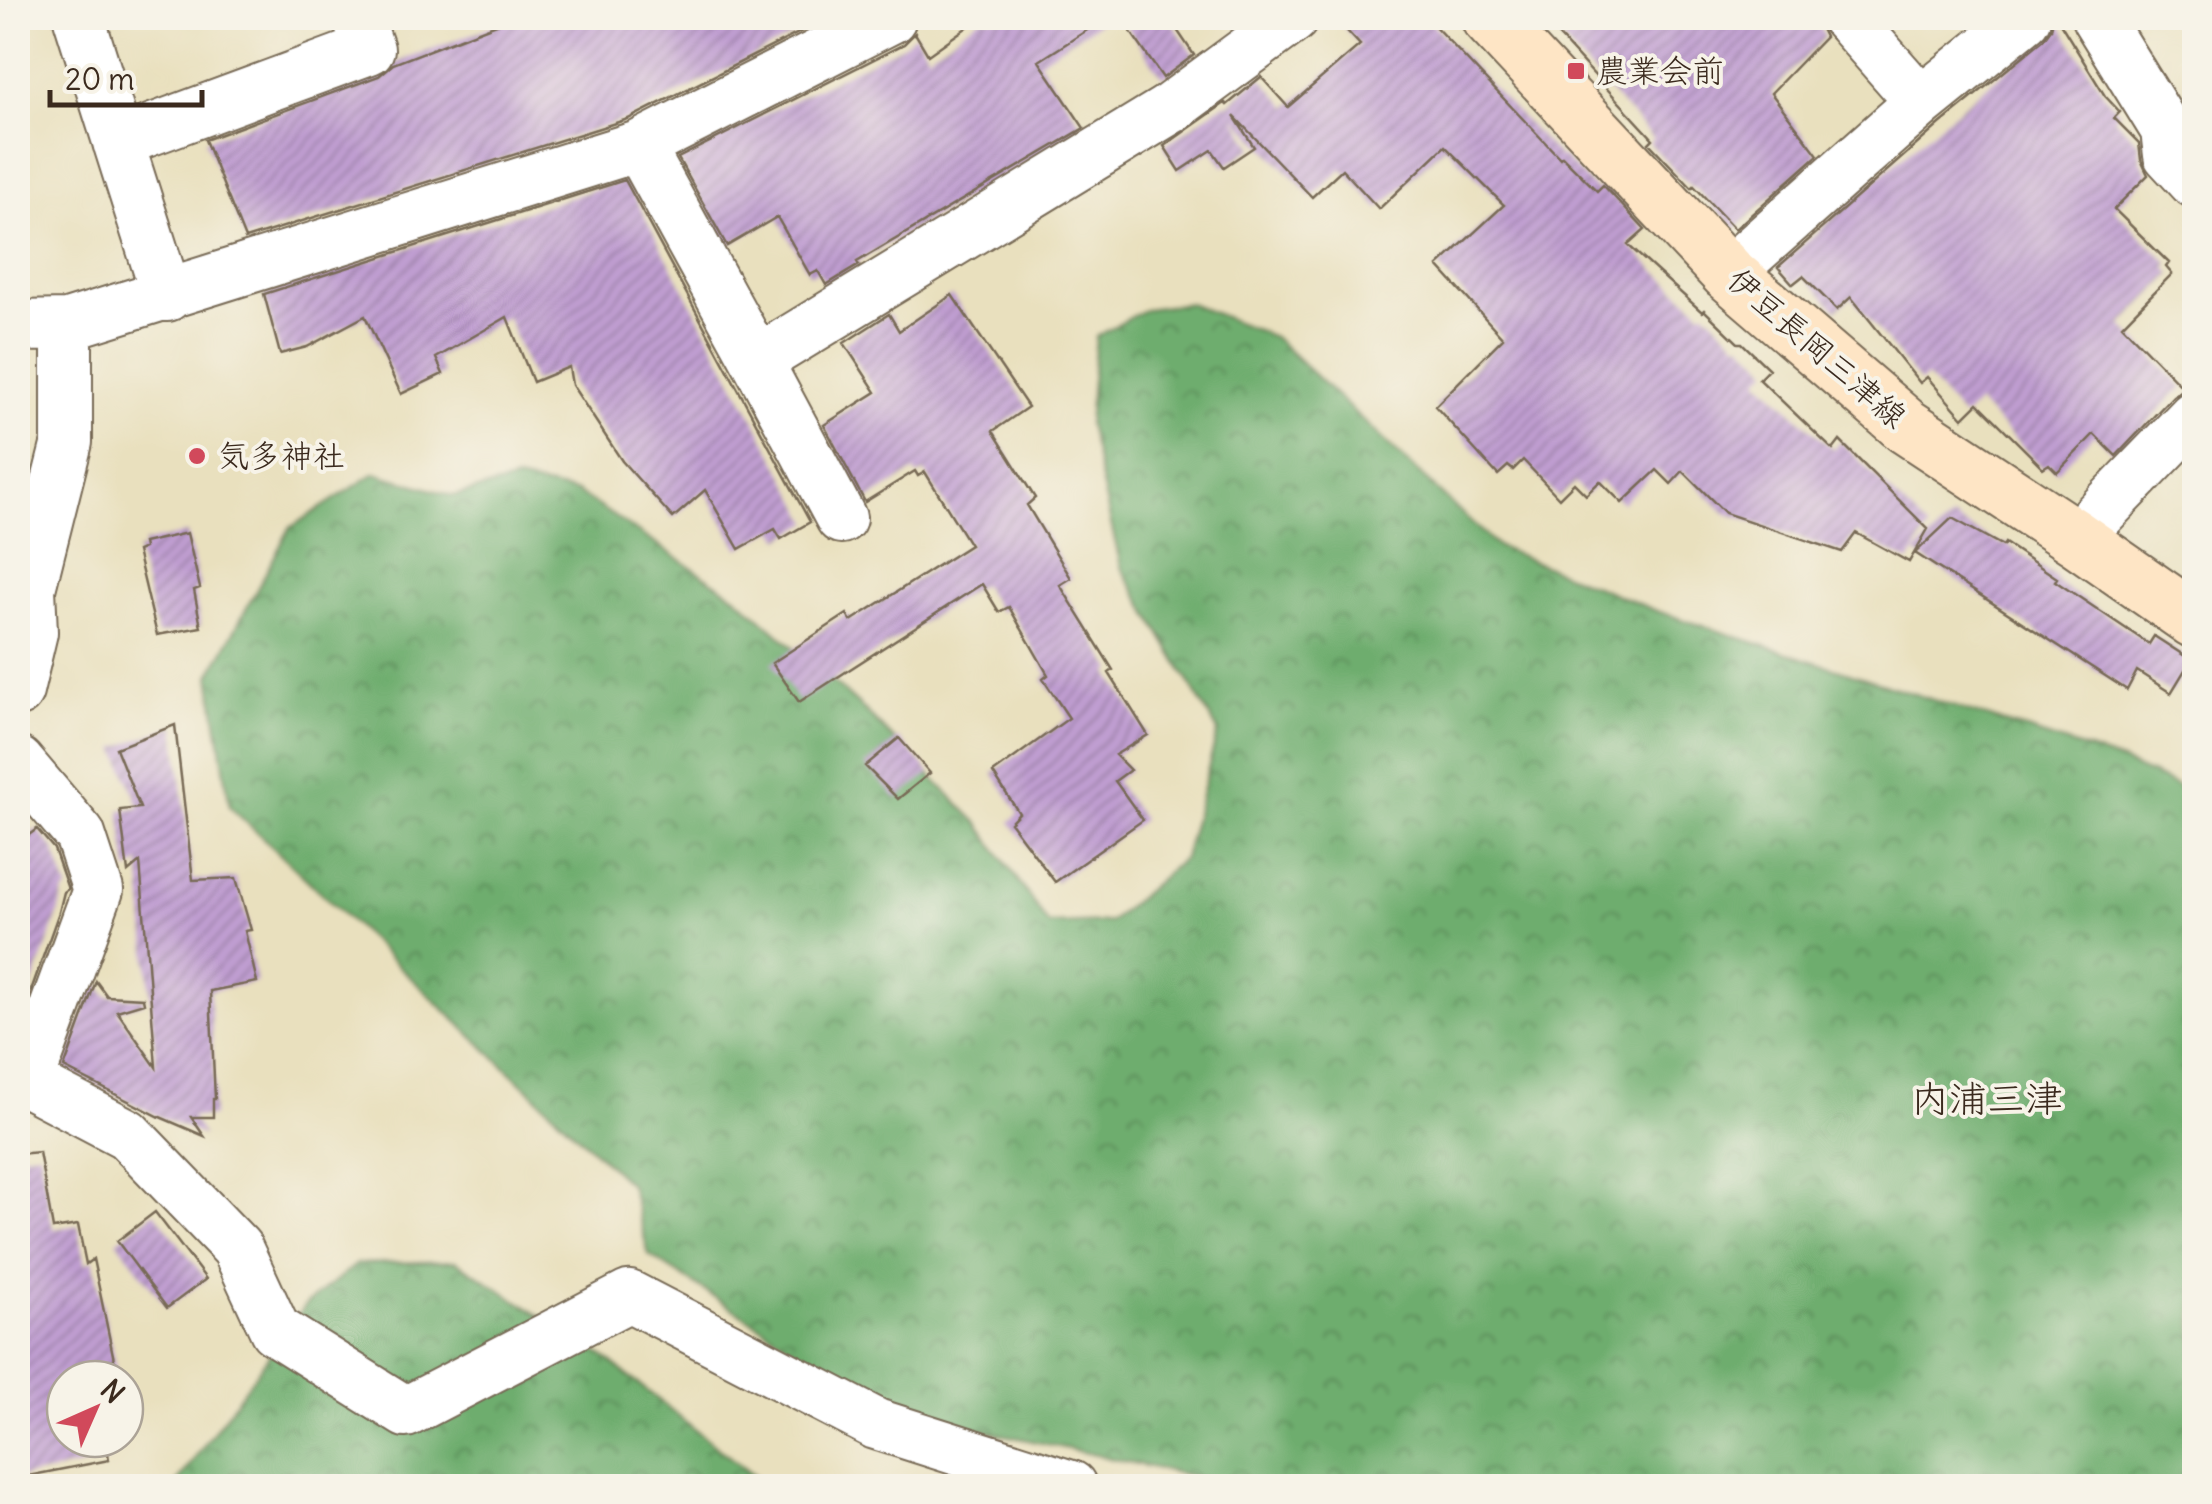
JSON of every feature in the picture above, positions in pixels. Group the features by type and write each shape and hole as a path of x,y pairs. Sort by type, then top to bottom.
{"main road":[{"name":"伊豆長岡三津線","path":"1489,18 1728,273 1906,426 2194,620"}],"street":[{"path":"79,18 167,296"},
{"path":"118,142 369,48 358,18"},
{"path":"18,326 67,325 639,146 890,18"},
{"path":"756,361 1168,110 1293,18"},
{"path":"1847,18 1921,102"},
{"path":"1728,273 1921,102 2025,18"},
{"path":"2097,18 2184,145"},
{"path":"639,146 841,518"},
{"path":"18,691 32,632 30,588 67,442 67,325"},
{"path":"2076,538 2194,416"},
{"path":"18,762 80,835 98,890 23,1083 127,1134 237,1248 274,1330 406,1412 629,1296 876,1424 1071,1486"}],"green space":[{"path":"1189,303 1274,337 1498,547 1657,611 2107,756 2194,793 2194,1486 1236,1486 891,1410 649,1255 630,1185 230,807 210,676 290,528 375,473 454,496 517,480 578,493 737,597 859,705 979,824 1048,924 1110,922 1184,858 1218,731 1121,567 1088,424 1096,337 1146,309"},
{"path":"456,1261 606,1358 766,1486 175,1486 306,1304 357,1264"}],"building":[{"path":"512,18 828,18 628,119 245,239 205,140 379,76 393,64"},
{"path":"980,18 1106,18 1039,61 1084,128 857,262 859,265 826,285 818,271 810,275 777,217 727,246 678,158 904,44 915,33 928,55"},
{"path":"1121,18 1169,18 1194,55 1163,78"},
{"path":"1335,18 1427,18 1560,158 1597,191 1603,185 1645,230 1628,245 1769,369 1759,379 1833,450 1840,441 1928,529 1909,562 1856,533 1842,552 1725,513 1683,471 1671,484 1657,470 1622,503 1600,481 1586,495 1574,483 1559,498 1523,460 1513,470 1508,466 1498,475 1435,406 1503,338 1438,266 1504,205 1445,146 1379,209 1342,169 1312,197 1234,116 1254,147 1224,167 1212,150 1180,171 1164,146 1227,105 1261,77 1288,107 1360,45"},
{"path":"1542,18 1819,18 1825,37 1771,93 1818,155 1735,229 1649,143 1653,139"},
{"path":"2053,18 2057,18 2105,96 2120,112 2114,118 2139,143 2148,175 2114,209 2169,263 2166,267 2172,274 2122,325 2184,389 2116,456 2094,434 2057,472 2049,464 2043,468 1978,403 1963,418 1927,377 1920,383 1851,297 1837,310 1803,276 1793,284 1778,267 1940,124 2043,40"},
{"path":"625,180 810,522 781,539 775,529 739,549 705,490 673,518 622,461 572,385 569,367 533,382 507,317 436,358 443,374 401,394 365,316 307,347 280,354 264,294"},
{"path":"952,295 1028,407 993,431 1035,498 1027,505 1071,578 1060,585 1148,735 1115,755 1130,770 1115,781 1143,820 1055,882 1010,822 1019,813 993,773 1069,718 1043,679 1048,675 1009,607 999,612 982,584 799,702 772,663 847,614 851,621 970,545 925,472 918,476 915,471 865,502 824,425 876,392 844,343 889,314 899,331"},
{"path":"1952,518 2003,546 2005,543 2149,644 2154,636 2191,660 2171,693 2137,671 2127,690 1915,553"},
{"path":"187,533 200,588 194,590 201,627 157,635 137,551 144,548 143,543"},
{"path":"175,725 193,880 236,878 251,930 245,931 257,982 210,991 213,1117 191,1117 204,1136 64,1068 96,981 107,996 143,998 144,1003 117,1011 156,1067 140,862 128,872 120,810 140,808 116,748"},
{"path":"899,738 930,773 898,799 865,766"},
{"path":"37,829 54,849 68,889 18,1027 18,843"},
{"path":"39,1152 53,1229 78,1225 86,1264 93,1259 114,1359 45,1359 45,1459 109,1460 18,1478 18,1154"},
{"path":"155,1212 206,1279 167,1308 117,1241"}],"place":[{"name":"農業会前","path":"1576,71"},
{"name":"気多神社","path":"197,456"}],"district":[{"name":"内浦三津","path":"1987,1099"}]}
